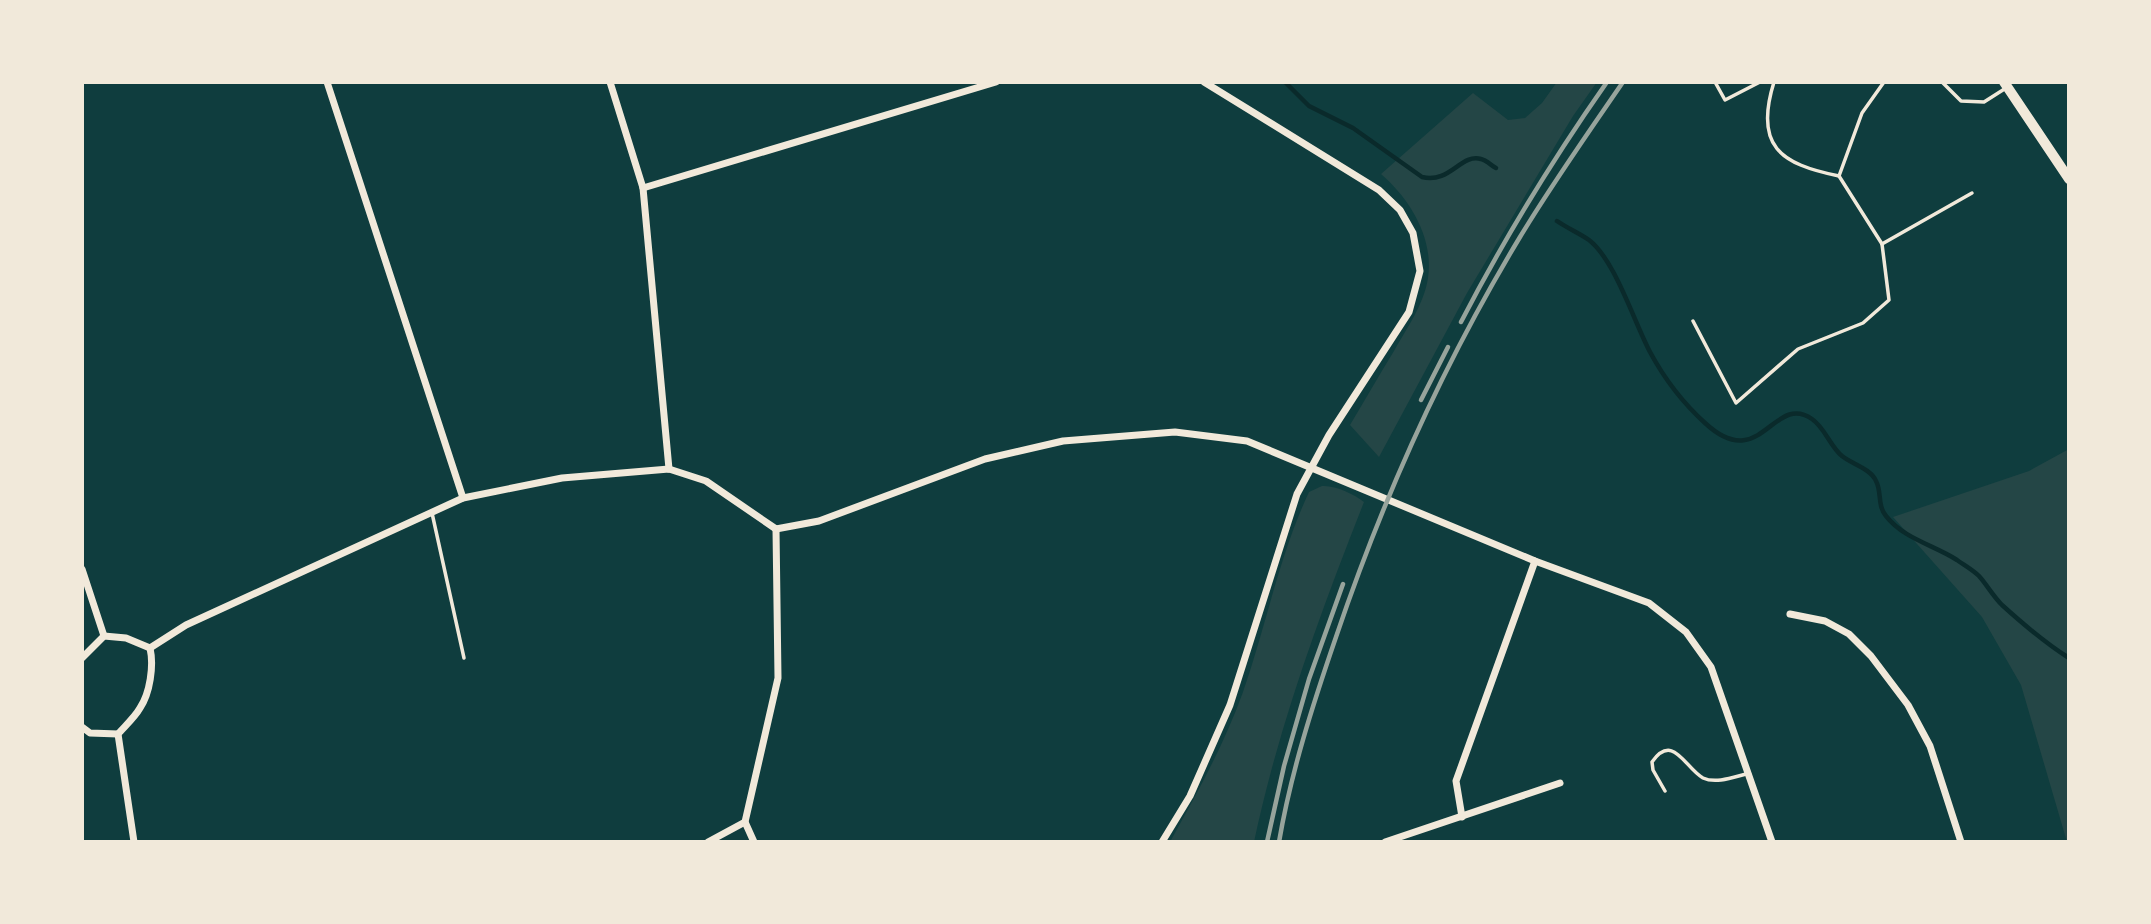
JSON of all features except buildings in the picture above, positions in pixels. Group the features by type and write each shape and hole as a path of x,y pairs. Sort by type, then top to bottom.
{"main road":[{"path":"2006,85 2069,179"}],"street":[{"path":"327,82 463,498"},
{"path":"610,82 643,188 669,469"},
{"path":"643,188 996,82"},
{"path":"1162,842 1190,796 1230,705 1297,494 1310,468 1409,312 1420,271 1413,233 1400,210 1379,190 1203,82"},
{"path":"150,648 186,625 463,498 562,478 669,469 706,481 776,530 820,521 985,459 1063,441 1175,432 1247,441 1535,561 1649,603 1686,632 1711,667 1772,842"},
{"path":"754,842 745,822 778,678 776,530"},
{"path":"1462,817 1456,782 1535,561"},
{"path":"82,569 104,636"},
{"path":"1790,614 1825,621 1849,634 1871,656 1908,705 1930,746 1961,842"},
{"path":"82,657 104,636 126,638 150,648"},
{"path":"134,842 118,734 141,708 153,662 150,648"},
{"path":"82,727 90,733 118,734"},
{"path":"1385,842 1560,783"},
{"path":"708,842 745,822"}],"lane":[{"path":"1715,82 1725,100 1760,82"},
{"path":"1693,321 1736,403 1798,349 1863,323 1889,300 1882,244 1839,176 1813,171 1789,161 1768,136 1767,121 1774,82"},
{"path":"1839,176 1862,113 1884,82"},
{"path":"1942,82 1961,101 1984,102 2006,85"},
{"path":"1882,244 1972,193"},
{"path":"432,513 464,658"},
{"path":"1665,791 1653,770 1652,762 1658,754 1668,750 1676,752 1703,778 1715,781 1748,773"}],"shaded area":[{"path":"1557,82 1597,82 1573,116 1467,293 1379,457 1350,425 1419,306 1426,288 1429,263 1418,220 1401,195 1381,174 1473,93 1508,120 1525,118 1542,103"},
{"path":"2069,449 2067,842 2021,685 1982,617 1893,517 2029,471"},
{"path":"1322,486 1344,491 1364,502 1288,712 1254,842 1170,842 1210,768 1236,712 1298,516 1309,492"}],"waterway":[{"path":"1285,82 1309,106 1353,128 1422,177 1440,176 1474,158 1496,168"},
{"path":"1557,221 1589,240 1598,249 1616,276 1655,362 1682,399 1705,423 1724,437 1740,441 1753,437 1787,416 1799,414 1812,419 1842,456 1874,477 1883,512 1893,524 1974,572 2002,605 2034,633 2069,658"}],"railway":[{"path":"1461,322 1530,200 1607,82"},
{"path":"1279,842 1296,764 1327,662 1354,585 1417,432 1466,333 1520,237 1623,82"},
{"path":"1421,400 1448,347"},
{"path":"1267,842 1284,766 1309,679 1343,584"}]}
